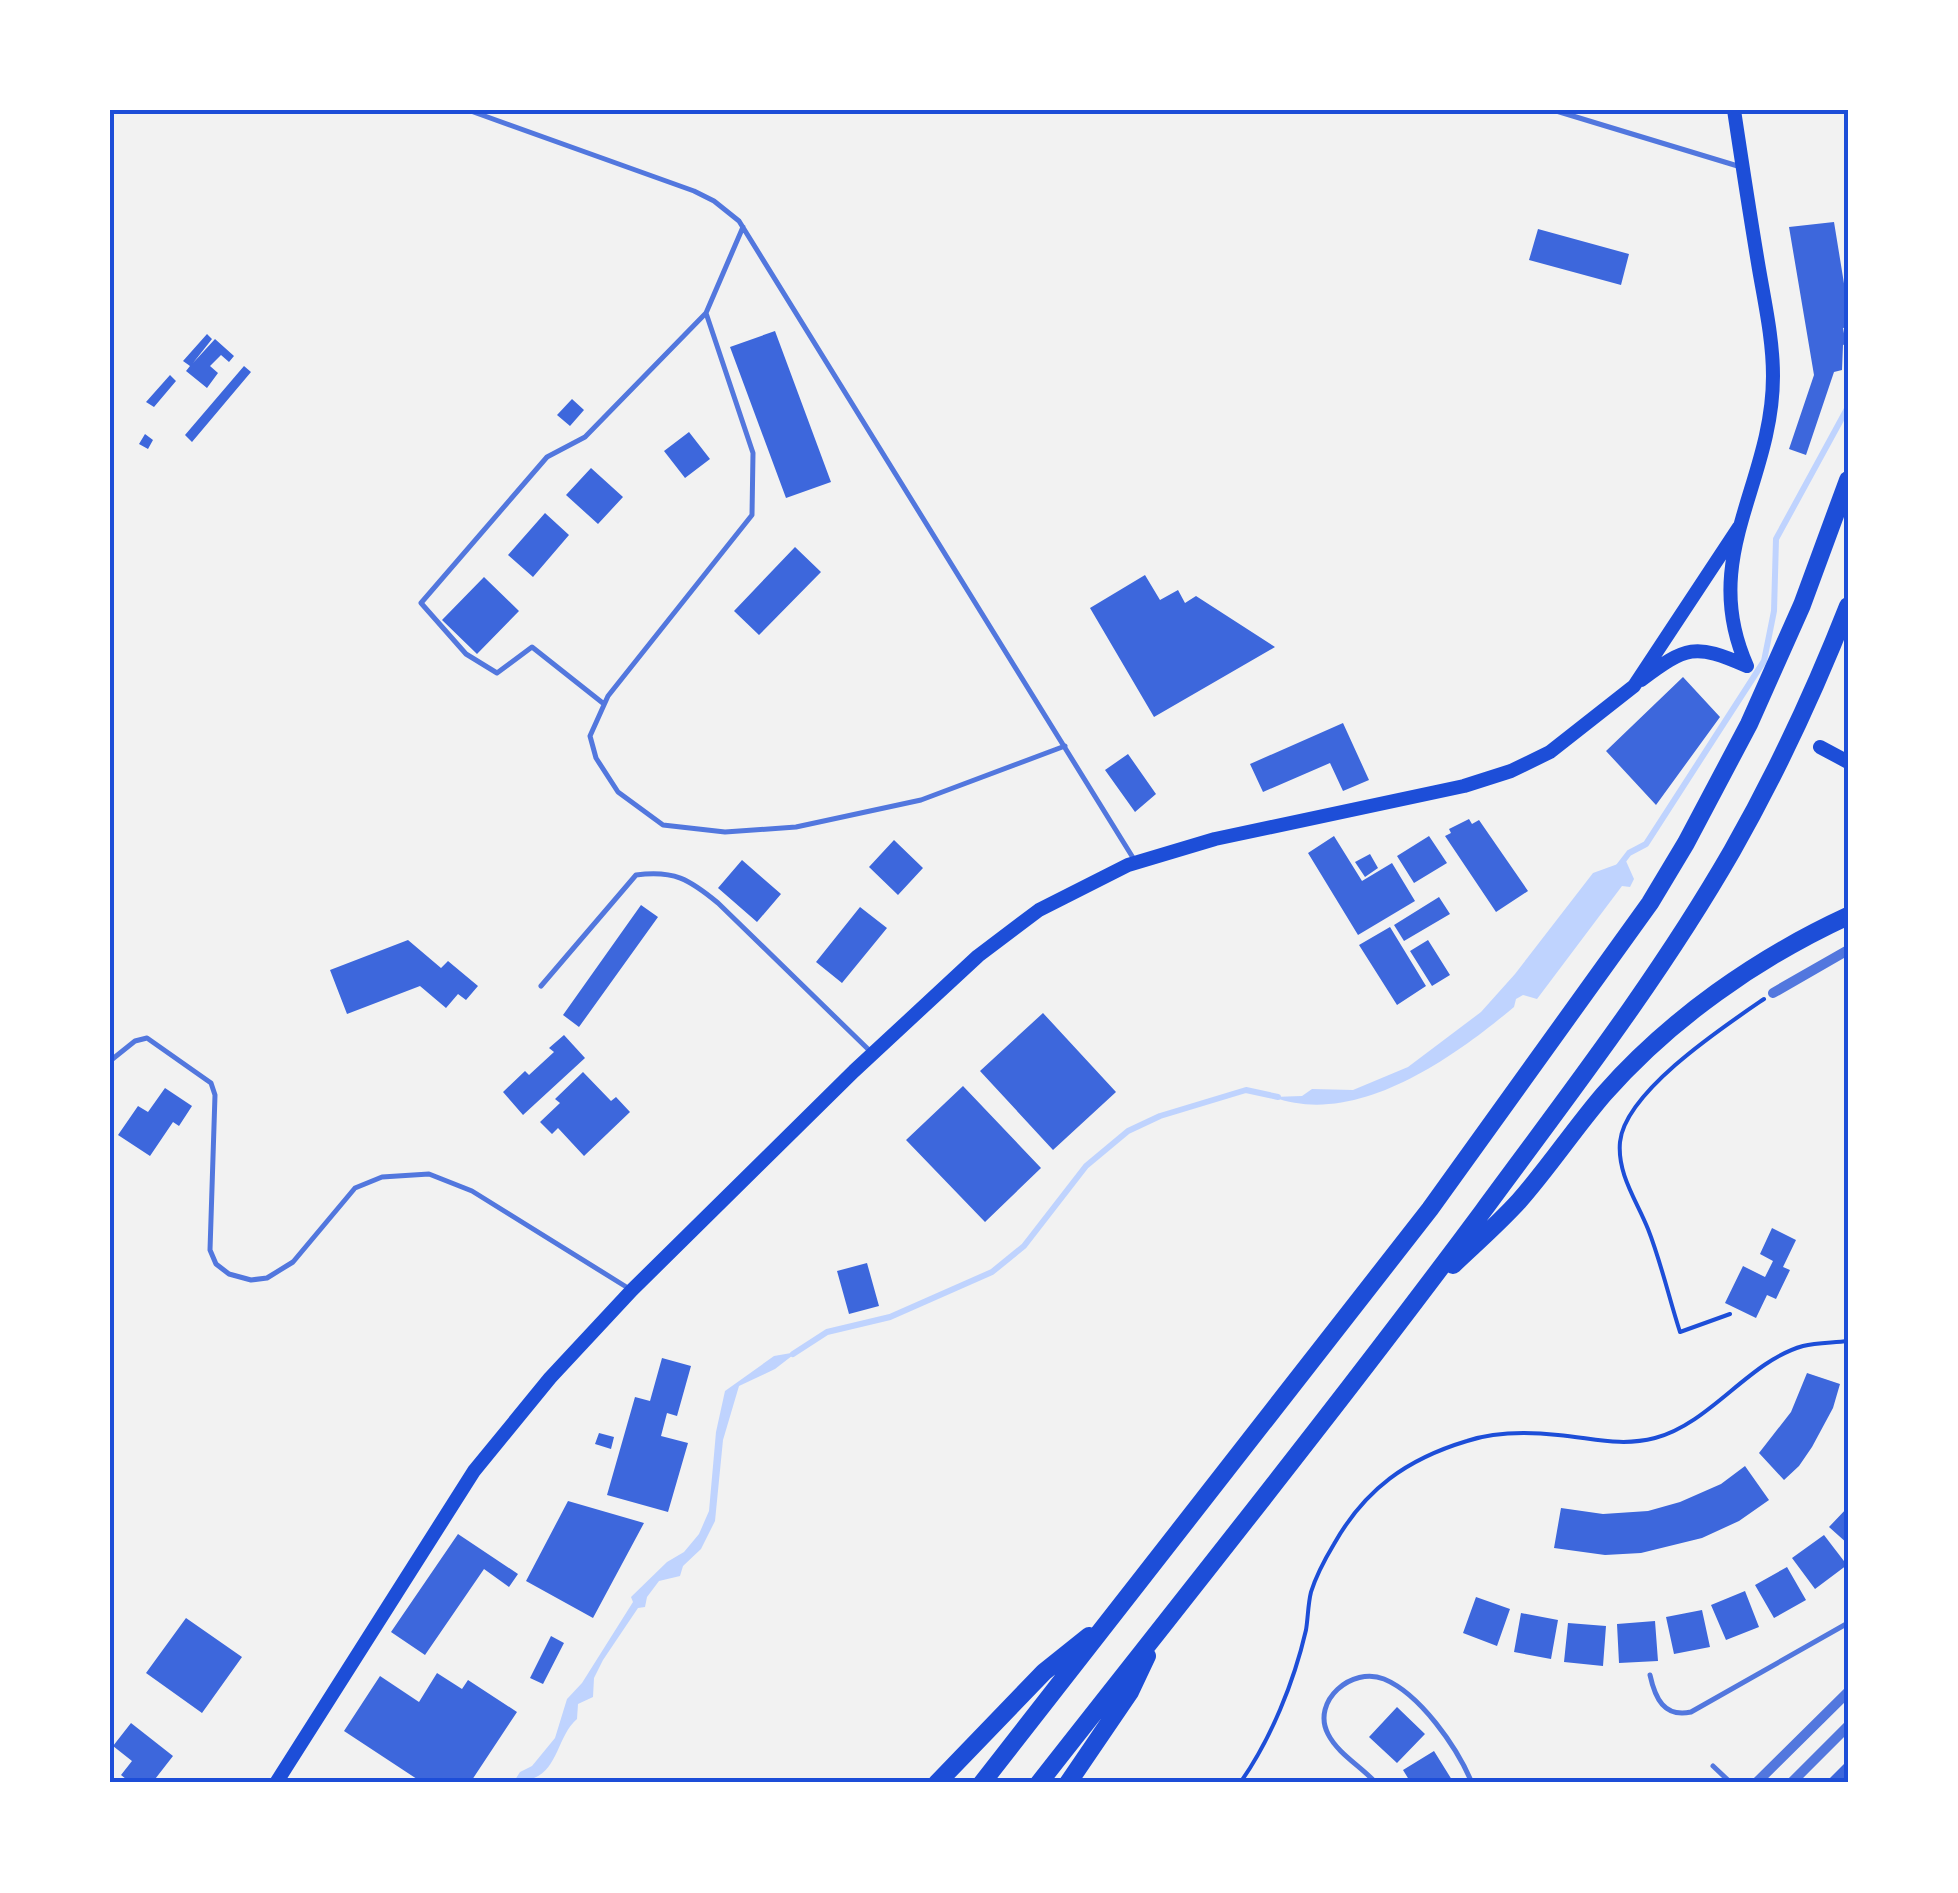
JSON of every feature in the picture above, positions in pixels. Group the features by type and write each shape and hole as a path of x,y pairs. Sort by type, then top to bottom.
{"highway":[{"path":"982,1783 1430,1208 1650,903 1749,724 1802,605 1848,480"},
{"path":"1038,1783 1414,1304 1579,1081 1730,854 1792,738 1848,606"},
{"path":"1414,1304 1518,1202 1604,1094 1645,1052 1720,990 1810,934 1848,916"},
{"path":"937,1783 1044,1672 1106,1625"},
{"path":"1068,1783 1130,1692 1160,1629"}],"main road":[{"path":"276,1783 474,1471 550,1378 632,1290 873,1054 1020,922 1074,890 1136,862 1215,839 1418,796 1511,771 1550,752 1679,652 1710,651 1747,666 1733,632 1728,600 1739,527 1762,449 1773,380 1734,110"},
{"path":"1634,686 1739,527"},
{"path":"1820,746 1848,762"}],"street":[{"path":"1773,992 1848,950"},
{"path":"1756,1783 1848,1692"},
{"path":"1791,1783 1848,1726"}],"lane":[{"path":"468,110 694,192 726,210 743,226 1136,862"},
{"path":"1552,110 1742,168"},
{"path":"604,704 532,647 498,672 466,654 421,603 547,457 585,437 706,313 743,226"},
{"path":"706,313 753,454 752,515 604,704 590,736 596,758 618,792 663,825 692,830 796,827 921,800 1065,746"},
{"path":"542,986 636,874 666,871 696,885 718,903 873,1054"},
{"path":"110,1061 135,1041 147,1038 211,1083 215,1095 210,1250 216,1264 229,1274 250,1280 284,1270 348,1193 382,1177 414,1172 443,1176 472,1190 632,1290"},
{"path":"1650,1675 1663,1708 1676,1714 1692,1712 1848,1623"},
{"path":"1376,1783 1333,1742 1323,1722 1334,1692 1345,1682 1368,1675 1396,1685 1412,1699 1450,1742 1472,1783"},
{"path":"1713,1766 1731,1783"}],"path":[{"path":"1730,1314 1680,1332 1649,1231 1626,1179 1620,1140 1624,1122 1640,1099 1697,1048 1773,992"},
{"path":"1240,1783 1256,1757 1292,1676 1306,1629 1311,1592 1323,1564 1346,1522 1372,1490 1400,1470 1470,1440 1514,1434 1559,1435 1630,1444 1660,1437 1682,1428 1801,1346 1848,1341"}],"water":[{"path":"1626,861 1634,879 1630,887 1622,886 1537,999 1523,995 1516,999 1514,1007 1462,1047 1402,1083 1370,1096 1305,1104 1273,1097 1302,1096 1312,1089 1353,1090 1408,1067 1481,1012 1593,873"},
{"path":"797,1352 775,1369 739,1386 723,1440 715,1521 701,1549 683,1566 680,1576 659,1581 645,1607 638,1608 603,1660 594,1678 593,1697 578,1704 577,1719 548,1767 531,1783 513,1783 555,1738 567,1699 582,1683 633,1602 631,1597 667,1562 684,1552 699,1534 709,1511 716,1432 725,1391 774,1356"}],"building":[{"path":"1834,222 1848,308 1848,327 1843,328 1846,344 1842,370 1834,372 1806,455 1789,449 1814,375 1789,227"},
{"path":"1538,229 1629,254 1621,285 1529,260"},
{"path":"775,331 831,482 786,498 730,347"},
{"path":"207,334 212,339 193,363 215,339 234,356 229,362 221,355 210,366 218,373 207,388 186,371 190,366 183,361"},
{"path":"244,366 251,372 192,442 185,435"},
{"path":"170,375 176,381 154,407 146,402"},
{"path":"572,399 584,410 570,426 557,415"},
{"path":"689,432 710,459 685,478 664,451"},
{"path":"145,434 153,440 148,449 139,444"},
{"path":"591,468 623,497 598,524 566,495"},
{"path":"545,513 569,535 533,577 508,555"},
{"path":"795,547 821,572 759,635 734,611"},
{"path":"1145,575 1160,600 1178,590 1185,603 1196,596 1275,647 1154,717 1090,608"},
{"path":"484,577 519,611 477,654 442,620"},
{"path":"1683,677 1720,717 1656,805 1606,751"},
{"path":"1343,723 1369,780 1343,791 1330,763 1263,792 1250,764"},
{"path":"1128,754 1156,794 1135,812 1105,770"},
{"path":"1469,819 1472,824 1479,820 1528,891 1496,912 1445,836 1451,833 1449,829"},
{"path":"1334,836 1362,881 1392,863 1415,901 1358,935 1308,853"},
{"path":"1429,836 1447,863 1414,883 1397,856"},
{"path":"894,840 923,868 898,895 869,867"},
{"path":"1370,854 1378,868 1365,877 1355,862"},
{"path":"742,860 781,894 757,922 718,888"},
{"path":"1439,897 1450,914 1404,941 1394,925"},
{"path":"641,905 658,917 579,1027 563,1015"},
{"path":"860,907 887,928 842,983 816,962"},
{"path":"1390,927 1426,986 1397,1005 1359,945"},
{"path":"408,940 441,968 448,961 478,986 466,1000 458,994 446,1008 420,986 347,1014 330,970"},
{"path":"1428,940 1450,975 1432,986 1410,951"},
{"path":"1043,1013 1116,1092 1053,1150 980,1071"},
{"path":"564,1035 585,1058 523,1115 503,1092 554,1052 549,1048"},
{"path":"583,1072 611,1101 616,1097 630,1112 584,1156 558,1128 552,1134 540,1122 560,1103 555,1099"},
{"path":"963,1086 1041,1168 985,1222 906,1140"},
{"path":"165,1088 192,1106 179,1126 173,1122 150,1156 118,1135 138,1106 148,1112"},
{"path":"1772,1228 1796,1240 1783,1267 1790,1270 1776,1299 1767,1295 1756,1318 1725,1303 1743,1266 1765,1277 1773,1261 1760,1254"},
{"path":"867,1263 879,1306 849,1314 837,1271"},
{"path":"662,1358 691,1366 677,1416 667,1413 661,1436 688,1443 668,1512 607,1495 635,1397 650,1401"},
{"path":"1807,1373 1840,1384 1833,1408 1812,1447 1784,1480 1759,1453 1791,1412"},
{"path":"599,1433 614,1437 611,1449 595,1444"},
{"path":"1745,1466 1769,1500 1739,1521 1702,1538 1641,1553 1605,1555 1554,1548 1561,1508 1603,1514 1648,1511 1721,1484"},
{"path":"568,1501 644,1523 593,1618 526,1581"},
{"path":"1848,1507 1848,1544 1829,1527"},
{"path":"458,1534 518,1574 509,1587 484,1569 425,1655 391,1632"},
{"path":"1824,1535 1847,1565 1815,1589 1792,1558"},
{"path":"1787,1567 1806,1600 1774,1618 1755,1585"},
{"path":"1745,1591 1759,1627 1726,1640 1711,1605"},
{"path":"1476,1597 1510,1609 1497,1646 1463,1633"},
{"path":"1702,1610 1710,1647 1674,1654 1666,1617"},
{"path":"1521,1613 1558,1620 1551,1659 1514,1652"},
{"path":"186,1618 242,1657 202,1713 146,1673"},
{"path":"1655,1621 1658,1661 1619,1663 1617,1624"},
{"path":"1568,1623 1606,1626 1603,1666 1564,1662"},
{"path":"551,1636 564,1643 543,1684 530,1678"},
{"path":"437,1673 462,1689 468,1680 517,1712 470,1783 423,1783 344,1731 380,1676 419,1702"},
{"path":"1397,1707 1425,1734 1397,1763 1369,1737"},
{"path":"131,1723 173,1756 152,1783 131,1783 121,1775 132,1761 113,1746"},
{"path":"1434,1751 1452,1780 1411,1783 1403,1770"},
{"path":"1848,1760 1848,1783 1825,1783"}],"waterway":[{"path":"1619,866 1629,853 1646,844 1764,661 1774,611 1776,539 1848,407"},
{"path":"793,1354 827,1332 890,1317 992,1272 1024,1246 1086,1166 1128,1131 1160,1116 1246,1090 1278,1097"}]}
